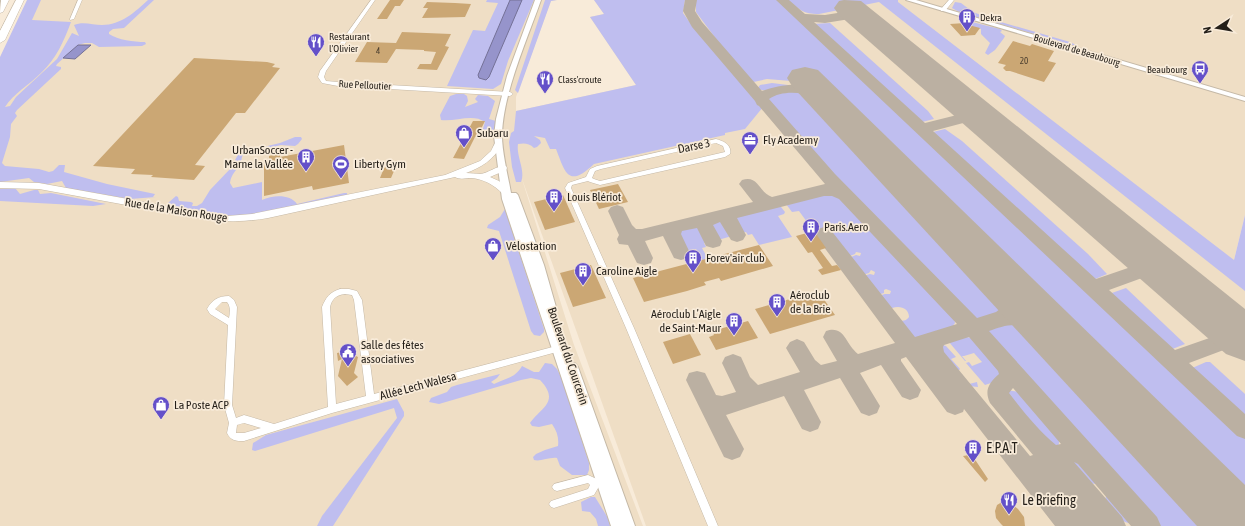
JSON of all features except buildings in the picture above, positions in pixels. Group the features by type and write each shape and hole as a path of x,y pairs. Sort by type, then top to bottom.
{"highway":[{"path":"0,10 5,0"},
{"path":"0,40 20,0"}],"main road":[{"name":"Boulevard du Courcerin","path":"538,0 508,94 504,146 499,147 506,190 512,194 521,216 561,348 618,526"},
{"name":"Boulevard du Courcerin","path":"508,94 544,0"},
{"name":"Boulevard de Beaubourg","path":"909,0 1245,99"},
{"name":"Boulevard du Courcerin","path":"604,482 628,526"}],"street":[{"path":"72,19 80,0"},
{"name":"Rue Pelloutier","path":"373,0 323,71 321,77 324,82 508,94"},
{"path":"943,10 952,0"},
{"name":"Darse 3","path":"716,141 722,143 728,149 728,153 725,155 613,181 600,183 592,181 589,178 592,170 716,141"},
{"path":"446,177 467,171 480,164 493,154 499,147"},
{"path":"480,164 494,165 503,168"},
{"path":"446,177 468,175 480,176 492,174 503,168"},
{"path":"480,176 498,184 506,190"},
{"name":"Rue de la Maison Rouge","path":"0,185 39,186 203,216 231,219 268,215 446,177"},
{"path":"589,178 570,184 568,188 630,328 713,526"},
{"path":"332,409 326,307 330,298 338,292 343,291 354,293 358,300 370,399"},
{"name":"Allée Lech Walesa","path":"232,324 228,405 233,423 231,433 234,437 264,431 332,409 561,348"},
{"path":"233,423 244,419 273,427"},
{"path":"557,487 588,479 604,482"},
{"path":"554,504 591,492 604,482"}],"shaded area":[{"path":"27,0 41,0 32,20 71,22 62,43 51,62 37,77 12,98 5,107 10,106 16,97 57,59 72,33 79,36 74,25 84,23 102,25 115,23 133,13 148,0 154,0 124,28 113,29 109,32 109,34 117,38 145,42 146,44 142,46 99,47 92,43 85,43 78,45 57,64 56,66 61,67 61,69 15,113 17,116 11,124 10,137 2,163 5,166 39,169 49,172 53,171 59,165 65,165 64,172 107,184 155,194 153,197 156,197 130,199 66,188 62,181 47,184 34,182 29,178 0,182 0,57"},
{"path":"40,0 557,0 551,1 516,97 516,111 636,85 590,17 604,14 594,0 1245,0 1245,215 1234,260 1245,268 1245,526 646,526 521,176 574,345 643,526 0,526 0,117 27,30"},
{"path":"487,0 534,0 508,61 501,84 493,89 447,86 473,30 485,31 498,3 486,2"},
{"path":"510,0 522,0 489,77 486,80 479,78 478,75"},
{"path":"545,0 557,0 551,1 518,93 515,90"},
{"path":"594,0 685,0 683,13 688,20 763,107 745,129 725,133 725,135 594,164 578,175 573,176 565,170 556,149 550,149 545,138 534,136 540,140 541,143 537,147 534,148 526,144 518,144 522,178 521,182 516,182 512,167 509,142 511,133 514,131 516,111 636,85 590,17 604,14"},
{"path":"696,0 778,0 1245,438 1245,515 812,77 791,81 767,79 749,83 696,12"},
{"path":"788,0 898,0 898,2 1234,260 1245,215 1245,291 879,2 819,14 802,11"},
{"path":"955,2 961,3 973,12 994,20 1076,45 959,12 952,8"},
{"path":"964,20 1000,29 1002,31 1000,32 1005,36 995,50 988,55 985,53 990,43 981,34 981,29 968,25"},
{"path":"830,23 928,111 934,119 922,122 812,24"},
{"path":"78,45 91,45 75,59 63,58"},
{"path":"772,83 796,86 767,91 757,89 760,85"},
{"path":"792,90 805,92 815,98 994,284 1004,301 1001,312 992,317 982,319 972,317 963,312 846,194 767,104 766,99 769,96"},
{"path":"464,94 467,96 468,101 465,107 478,102 475,99 478,95 488,96 495,101 489,119 496,121 495,133 482,132 485,122 480,119 469,118 441,120 440,115 450,96"},
{"path":"945,129 962,141 1088,254 1107,274 1093,280 933,132"},
{"path":"295,137 301,137 302,139 295,146 281,145 244,154 241,163 233,175 230,183 233,188 262,182 262,200 281,196 290,198 297,204 344,193 347,193 347,196 291,209 262,214 234,216 217,216 167,207 168,203 176,196 178,197 179,201 191,202 193,203 192,206 197,206 202,203 210,190 230,169 239,153 280,143"},
{"path":"15,188 20,194 38,190 40,194 51,193 106,204 93,206 0,201 0,189"},
{"path":"829,192 839,195 921,279 954,318 955,323 952,327 909,341 891,319 901,321 907,319 909,314 906,309 901,307 892,308 891,314 888,315 875,297 890,294 891,291 886,289 884,290 884,293 874,296 860,277 870,274 874,275 875,272 871,270 869,273 859,276 846,259 856,255 860,256 861,253 856,252 855,254 845,258 825,232 822,233 833,248 826,248 799,211 792,212 786,204 788,202"},
{"path":"777,206 781,207 785,212 784,214 778,216 792,237 759,245 752,234 748,235 746,232 741,233 731,217"},
{"path":"505,209 544,329 544,332 540,336 534,335 531,331 499,231 487,228 488,225 500,217"},
{"path":"721,219 732,236 718,240 708,223"},
{"path":"698,225 708,242 704,243 706,247 702,248 708,259 712,278 696,249 688,251 683,250 674,235 676,231"},
{"path":"1126,288 1185,344 1170,350 1109,294"},
{"path":"1008,322 1027,326 1043,336 1225,526 1154,526 990,341 987,333 988,330 998,323"},
{"path":"966,337 972,338 1000,366 1001,373 997,381 985,385 966,363 969,362 972,366 982,362 974,353 962,356 965,361 949,342"},
{"path":"940,344 946,346 956,357 951,359 960,369 958,371 969,384 977,382 978,387 969,386 959,379 939,354 938,348"},
{"path":"917,353 924,354 929,357 972,412 957,404"},
{"path":"1206,362 1210,362 1245,394 1245,419 1190,369"},
{"path":"545,363 552,364 557,369 563,381 589,463 587,475 572,475 560,466 557,458 534,460 533,457 536,454 558,446 557,435 552,424 539,427 532,426 530,423 547,404 549,399 549,394 540,380 531,378 521,380 439,404 429,402 431,398 447,392 451,387 500,374 491,382 494,384 507,379 516,373 522,366 534,372 539,372"},
{"path":"1006,390 1019,392 1032,400 1059,432 1058,447 1051,448 1045,444 1036,430 1033,430 1020,415 1021,413 1017,408 1012,406 1007,400 1004,395"},
{"path":"397,399 404,412 404,416 333,526 317,526 322,516 397,418 394,408 255,451 252,450 253,443 266,435"},
{"path":"1079,458 1086,462 1095,471 1099,478 1098,482 1094,484 1086,480 1072,463 1072,460"},
{"path":"1109,495 1116,497 1134,518 1134,523 1125,522 1114,512 1105,501 1106,496"},
{"path":"591,497 595,497 608,518 610,526 598,526 596,519 590,512 582,511 581,502"}],"taxiway":[{"path":"691,0 689,11 697,24 762,100"},
{"path":"782,0 921,129"},
{"path":"802,18 825,19 856,14"},
{"path":"762,100 762,98 768,93 784,89 799,89 812,92 830,104"},
{"path":"762,100 829,178 973,327"},
{"path":"921,129 977,115"},
{"path":"921,129 1171,361"},
{"path":"748,184 760,199 771,203"},
{"path":"731,213 824,190 835,190 843,194"},
{"path":"617,211 625,229 631,234 640,235"},
{"path":"640,235 731,213"},
{"path":"731,213 728,215 727,219 737,235"},
{"path":"708,219 705,221 704,225 713,241"},
{"path":"676,227 671,233 681,253"},
{"path":"824,234 911,347"},
{"path":"626,239 640,235"},
{"path":"640,235 637,238 636,242 644,258"},
{"path":"1093,288 1157,265"},
{"path":"1002,280 1014,300 1013,310 1003,318"},
{"path":"1003,318 1019,317 1027,319 1041,325 1060,340"},
{"path":"973,327 1003,318"},
{"path":"911,347 973,327"},
{"path":"973,327 1148,526"},
{"path":"1171,361 1241,335"},
{"path":"833,337 847,358 860,363"},
{"path":"937,339 932,346 935,356 1071,526"},
{"path":"894,352 911,347"},
{"path":"911,347 955,405"},
{"path":"797,348 811,370 819,374 824,374"},
{"path":"860,363 894,352"},
{"path":"894,352 890,356 891,364 910,390"},
{"path":"1171,361 1245,429"},
{"path":"733,363 743,384 749,392 758,395"},
{"path":"824,374 860,363"},
{"path":"854,365 849,369 849,374 869,406"},
{"path":"1008,367 1010,374 1009,377 998,388 998,396 1040,446 1052,455 1059,455"},
{"path":"758,395 824,374"},
{"path":"697,380 732,449"},
{"path":"790,385 810,422"},
{"path":"709,402 715,406 722,406 758,395"},
{"path":"1059,455 1075,451 1086,456"},
{"path":"1059,455 1057,458 1059,463 1113,526"},
{"path":"1035,465 1044,469 1092,526"}],"runway":[{"path":"850,8 1245,339"},
{"path":"805,78 1241,526"}],"place":[{"name":"Dekra","path":"967,32"},
{"name":"Restaurant l'Olivier","path":"316,57"},
{"name":"Beaubourg","path":"1200,84"},
{"name":"Class'croute","path":"545,94"},
{"name":"Subaru","path":"464,148"},
{"name":"Fly Academy","path":"750,155"},
{"name":"UrbanSoccer - Marne la Vallée","path":"306,172"},
{"name":"Liberty Gym","path":"341,179"},
{"name":"Louis Blériot","path":"554,212"},
{"name":"Paris.Aero","path":"811,242"},
{"name":"Vélostation","path":"493,261"},
{"name":"Forev'air club","path":"693,273"},
{"name":"Caroline Aigle","path":"583,286"},
{"name":"Aéroclub de la Brie","path":"777,317"},
{"name":"Aéroclub L’Aigle de Saint-Maur","path":"734,336"},
{"name":"Salle des fêtes associatives","path":"348,367"},
{"name":"La Poste ACP","path":"161,420"},
{"name":"E.P.A.T","path":"973,463"},
{"name":"Le Briefing","path":"1009,515"}]}
